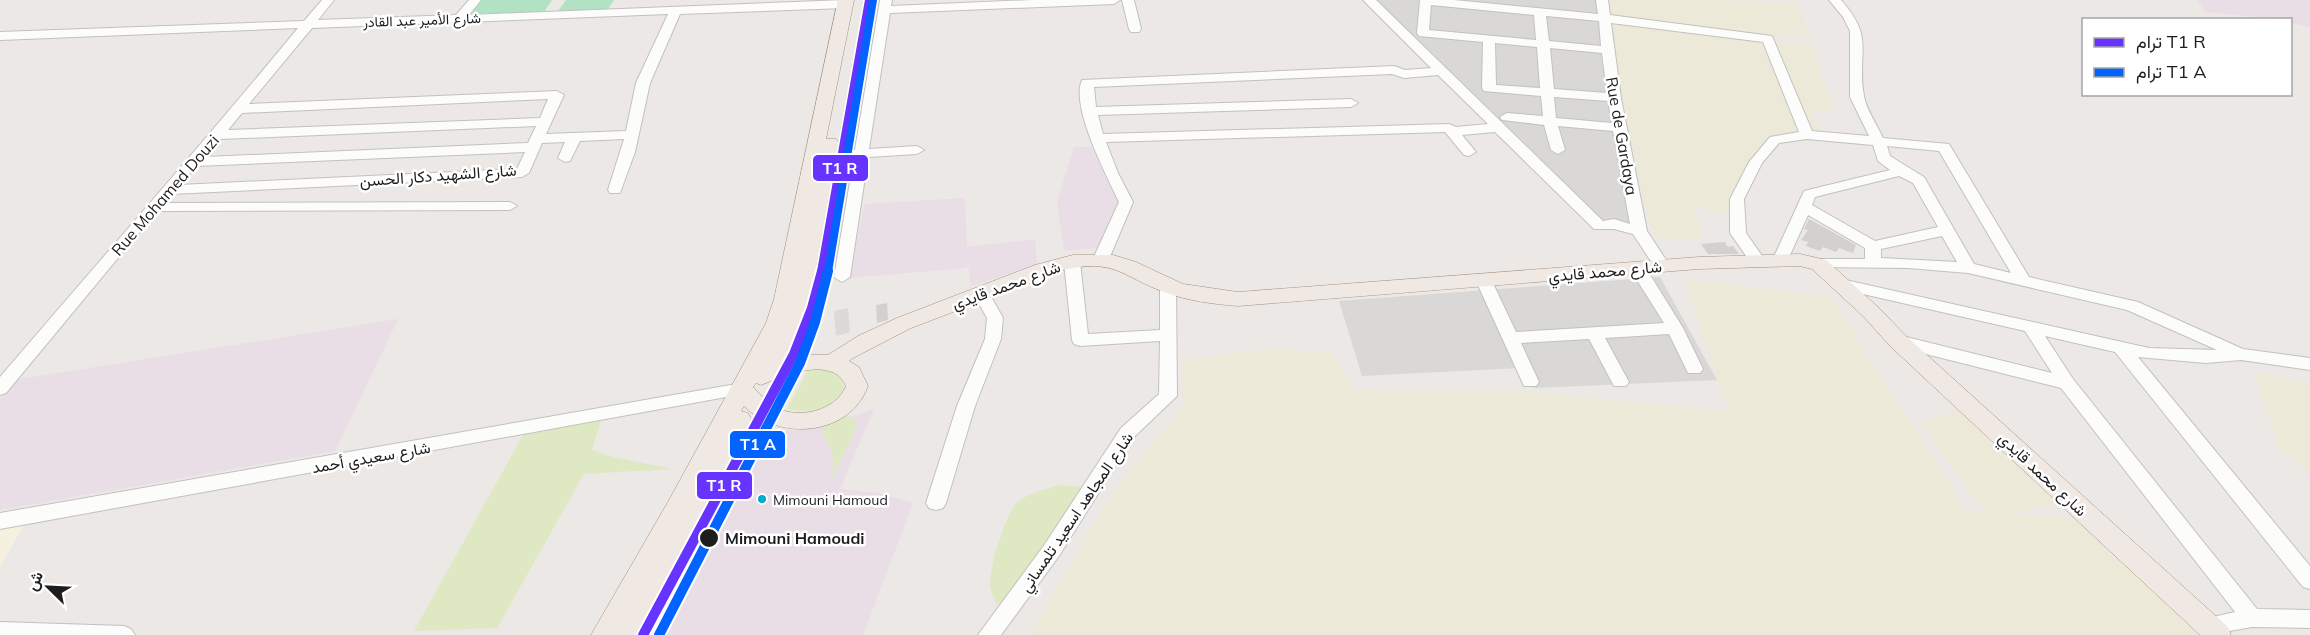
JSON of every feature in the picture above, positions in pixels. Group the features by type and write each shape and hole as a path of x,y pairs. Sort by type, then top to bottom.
{"main road":[{"path":"623,635 694,510 734,430 746,391 766,374 785,342 796,315 811,257 849,1"},
{"path":"604,635 746,391 772,332 784,299 849,1"},
{"name":"شارع محمد قايدي","path":"841,368 869,340 1072,262 1101,259 1121,263 1168,286 1200,295 1249,299 1662,266 1757,260 1800,260 1819,264 1898,341 2213,630"},
{"path":"734,430 760,418 816,419 836,412 848,403 856,392 856,381 841,368 807,362 796,357 785,342"},
{"path":"766,374 807,362"},
{"path":"746,391 764,411 778,417"}],"street":[{"name":"Rue Mohamed Douzi","path":"0,389 167,190 217,135 328,0"},
{"path":"460,18 475,0"},
{"path":"842,278 885,5 1114,0"},
{"path":"1128,0 1136,29"},
{"path":"1369,0 1439,71 1504,122 1599,226 1614,224 1639,231"},
{"name":"Rue de Gardaya","path":"1602,0 1614,98 1639,231 1662,266"},
{"path":"1835,0 1849,16 1856,31 1857,97 1880,143 1883,158 1919,180 1968,268"},
{"name":"شارع الأمير عبد القادر","path":"0,36 676,10 849,1"},
{"path":"1608,50 1489,41 1423,33 1430,1 1545,8 1768,39 1807,135"},
{"path":"1545,8 1543,45 1546,92 1557,150"},
{"path":"615,190 628,152 643,83 676,10"},
{"path":"1489,41 1489,88 1614,98"},
{"path":"1101,259 1126,202 1108,168 1098,138 1086,85 1089,82 1392,70 1404,74 1439,71"},
{"name":"شارع الشهيد دكار الحسن","path":"167,190 522,173 556,95 237,110"},
{"path":"458,125 474,99"},
{"path":"1092,111 1351,103"},
{"path":"1452,132 1504,122 1550,121 1621,128"},
{"path":"217,135 545,122"},
{"path":"1098,138 1449,128 1469,152"},
{"path":"310,157 328,130"},
{"path":"192,162 443,151 536,143 575,136 631,135"},
{"path":"1757,260 1738,233 1737,199 1756,162 1775,140 1807,135 1944,147 2023,280"},
{"path":"565,158 575,136"},
{"path":"827,156 917,150"},
{"path":"426,177 443,151"},
{"path":"1781,259 1809,194 1901,171"},
{"path":"153,207 510,206"},
{"path":"1803,206 1873,246 1947,230"},
{"path":"1872,263 1873,246"},
{"path":"1072,262 1080,340 1168,336"},
{"path":"1819,264 1872,263 1968,268 2132,306 2241,354"},
{"path":"1638,269 1675,328 1694,369"},
{"path":"1484,281 1530,382"},
{"path":"1841,284 2149,354 2206,357 2241,354 2310,364"},
{"name":"شارع المجاهد اسعيد تلمساني","path":"990,635 1052,550 1127,433 1168,396 1168,286"},
{"path":"936,503 966,406 993,339 994,318 982,295"},
{"path":"2030,326 2067,383 2252,618"},
{"path":"1509,338 1675,328"},
{"path":"1594,333 1620,382"},
{"path":"1898,341 2067,383"},
{"path":"2122,349 2310,581"},
{"name":"شارع سعيدي أحمد","path":"0,521 746,391"},
{"path":"2213,630 2252,618 2310,619"},
{"path":"0,631 124,635"}],"shaded area":[{"path":"1365,0 1603,0 1639,231 1599,226"},
{"path":"1608,0 1796,1 1812,38 1611,20"},
{"path":"2197,0 2310,0 2310,27 2292,23 2292,18 2206,12"},
{"path":"1607,22 1811,44 1835,111 1812,110 1821,131 1765,137 1726,213 1695,207 1703,240 1656,239 1643,200"},
{"path":"1074,147 1093,147 1100,151 1104,173 1118,189 1121,207 1097,248 1064,251 1057,202"},
{"path":"965,198 967,247 1035,239 1037,265 971,286 968,262 967,268 848,278 865,204"},
{"path":"1660,277 1717,380 1535,388 1520,368 1362,376 1339,301"},
{"path":"1684,279 1831,297 1967,512 1986,513 1919,422 1959,410 2058,503 2008,514 2080,518 2196,635 1029,635 1113,491 1183,407 1182,361 1264,349 1331,352 1356,390 1522,391 1728,411"},
{"path":"848,308 850,332 836,336 834,311"},
{"path":"398,319 335,451 0,510 0,398 14,380"},
{"path":"2254,372 2310,383 2310,474 2278,446"},
{"path":"874,409 840,489 878,493 913,503 863,635 667,635 774,428 782,431 817,428"},
{"path":"25,523 0,567 0,527"}],"green space":[{"path":"479,0 552,0 544,12 467,14"},
{"path":"566,0 614,0 608,9 558,11"},
{"path":"809,368 826,369 842,375 844,393 831,404 818,410 787,409"},
{"path":"842,414 857,421 857,426 830,484 834,467 832,452 822,431 826,424"},
{"path":"601,420 592,450 613,457 673,469 584,474 497,628 414,631 523,435"},
{"path":"1059,485 1080,487 1081,492 1003,605 996,603 990,587 990,577 999,540 1009,515 1020,500"}],"building":[{"path":"1809,219 1856,245 1853,253 1839,248 1836,252 1823,247 1820,251 1806,246 1808,242 1801,240 1808,230 1804,229"},
{"path":"1725,242 1728,247 1733,246 1739,254 1708,254 1701,244"},
{"path":"887,303 888,320 877,323 876,305"}],"tram line":[{"path":"653,635 677,600"}],"transit line":[{"path":"643,635 761,418 794,354 812,308 826,253 869,0"},
{"path":"659,635 800,363 815,322 829,267 873,0"}],"place":[{"name":"Mimouni Hamoud","path":"762,499"},
{"name":"Mimouni Hamoudi","path":"709,538"}]}
